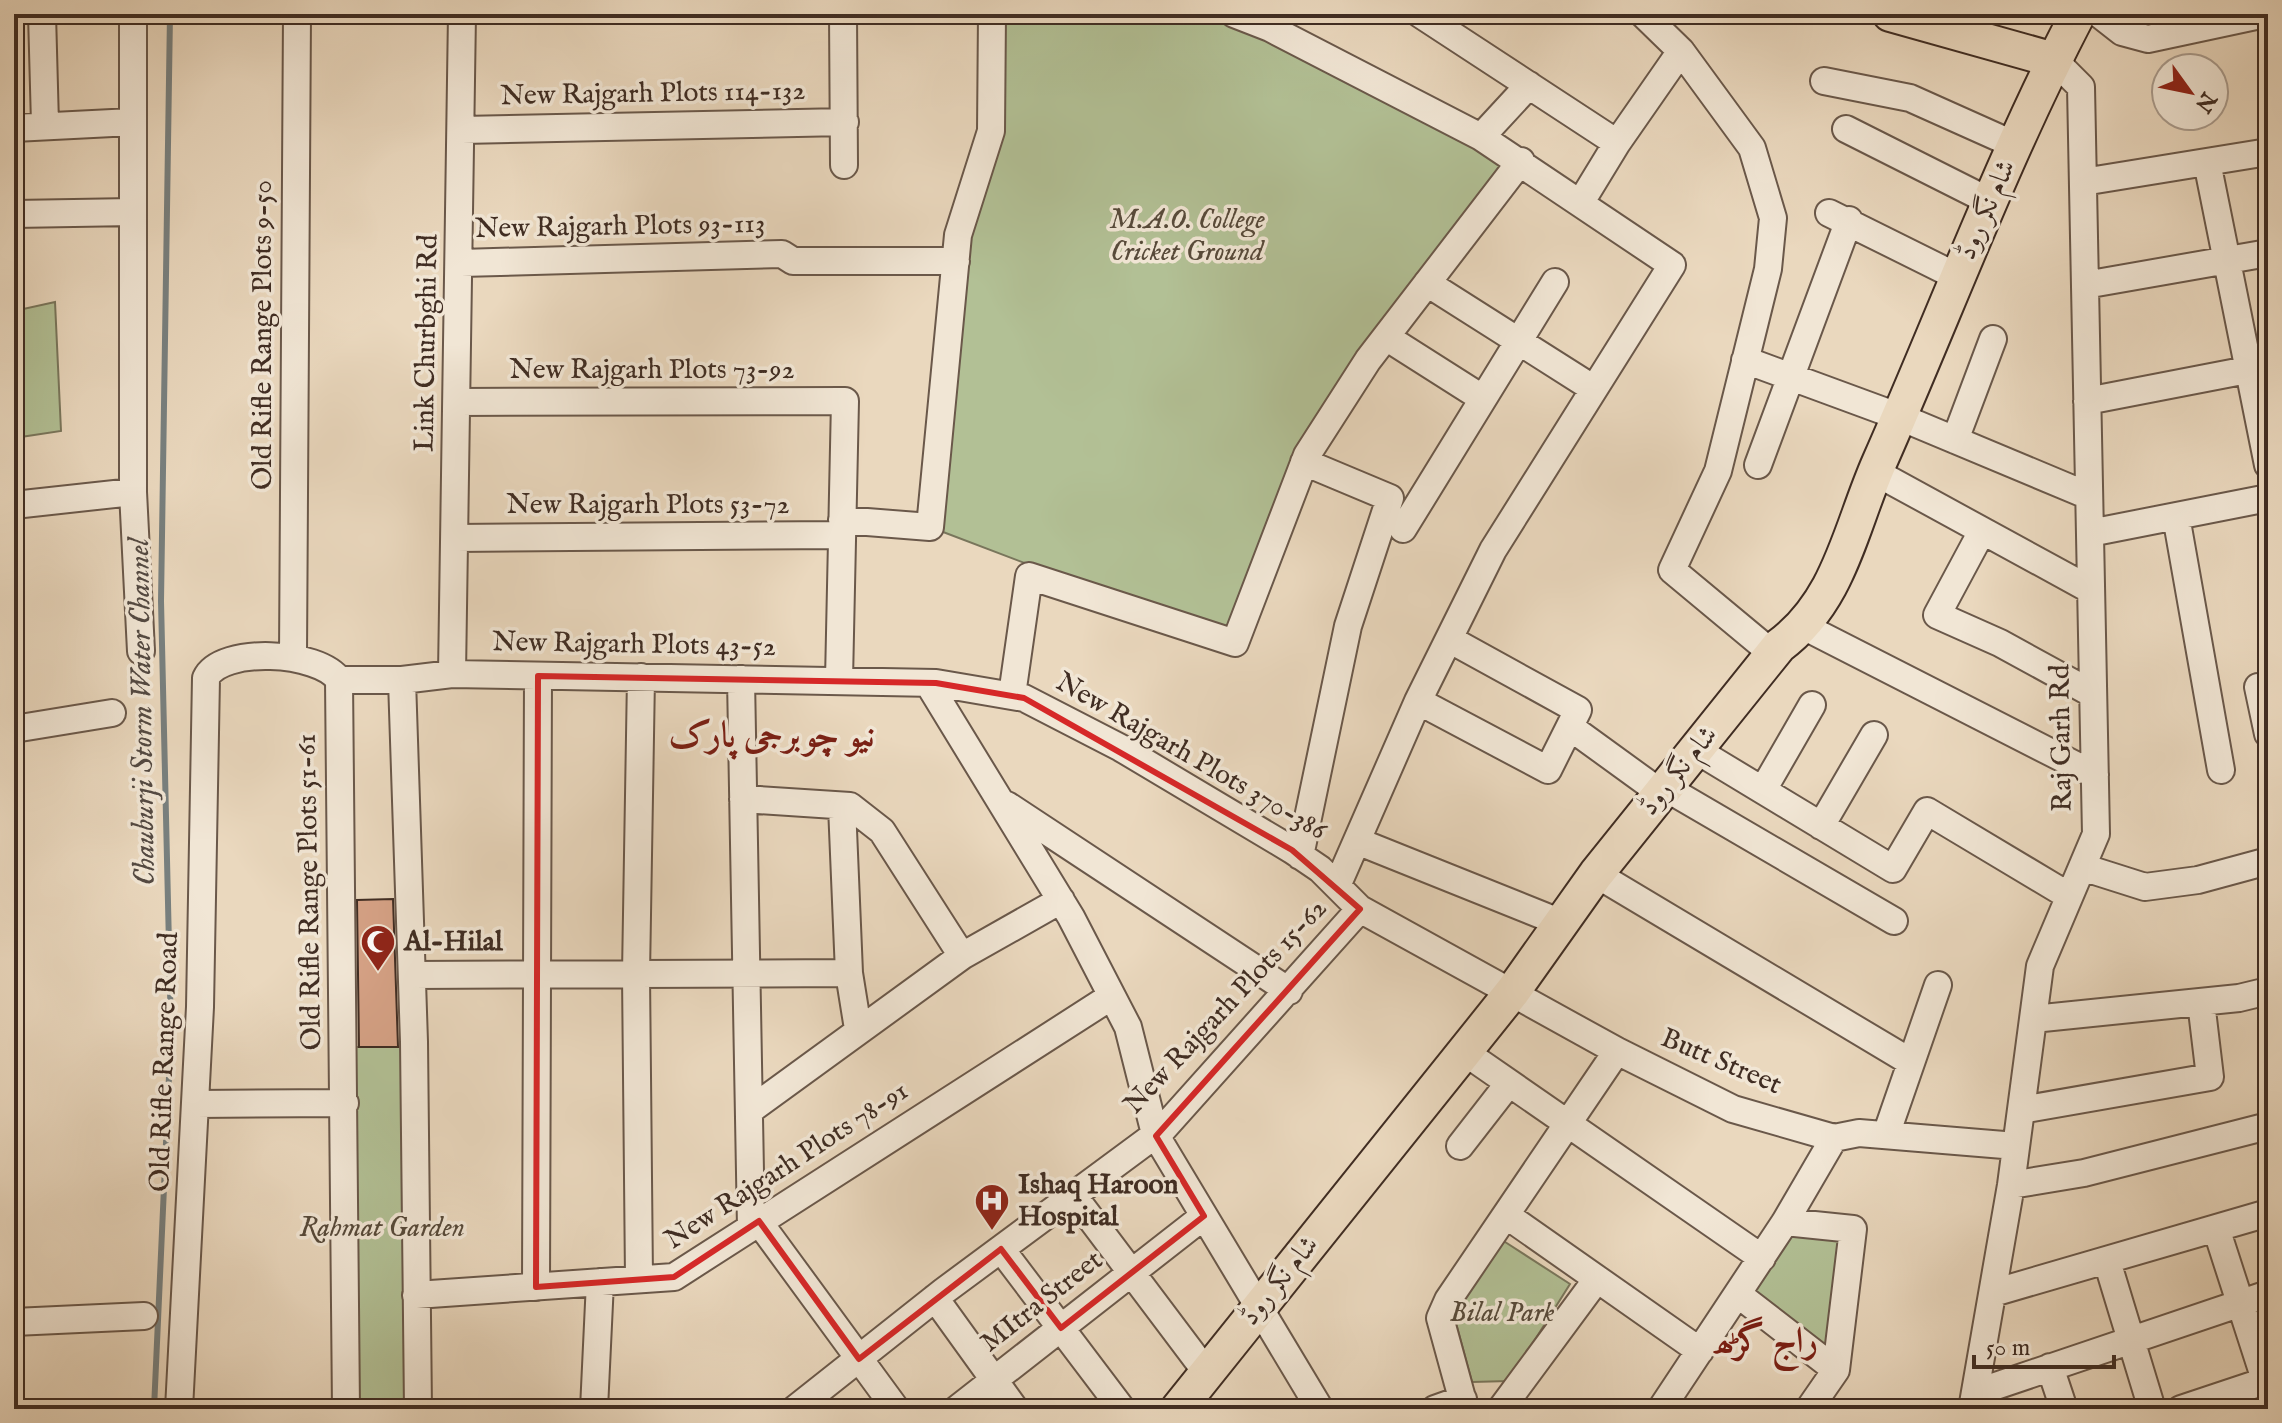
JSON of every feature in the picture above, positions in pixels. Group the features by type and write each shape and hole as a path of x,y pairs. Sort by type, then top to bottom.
{"main road":[{"path":"1890,14 2054,60"},
{"name":"شام نگر روڈ","path":"1178,1409 1513,991 1559,922 1663,790 1773,654 1805,627 1846,556 1875,472 1958,277 2015,145 2078,14"}],"street":[{"path":"42,14 45,124"},
{"path":"133,14 133,492 141,651"},
{"name":"Old Rifle Range Plots 9-50","path":"293,656 297,14"},
{"name":"Link Churbghi Rd","path":"452,674 461,263 462,14"},
{"path":"843,14 844,165"},
{"path":"956,261 958,235 991,131 992,14"},
{"path":"1234,14 1270,28 1481,137 1672,265 1493,550 1418,701 1337,886"},
{"path":"1420,14 1617,143"},
{"path":"1643,14 1681,51 1752,148 1773,218 1768,269 1718,471 1672,570 1773,654"},
{"path":"2099,14 2122,32 2148,39 2265,14"},
{"path":"1581,202 1617,143 1681,51"},
{"name":"Raj Garh Rd","path":"1974,1401 2011,1185 2040,966 2096,834 2081,87 2054,60"},
{"path":"1824,81 1910,98 2015,145"},
{"path":"1481,137 1529,85"},
{"path":"14,128 45,124 132,122"},
{"name":"New Rajgarh Plots 114-132","path":"462,130 845,122"},
{"path":"1846,129 1991,202"},
{"path":"2083,182 2268,152"},
{"path":"1012,695 1029,576 1235,643 1304,462 1386,337 1521,161"},
{"path":"2207,162 2227,260 2258,368 2268,465"},
{"path":"14,214 133,212"},
{"path":"1758,465 1790,377 1839,216 1958,277"},
{"path":"2085,285 2268,253"},
{"name":"New Rajgarh Plots 93-113","path":"461,263 782,254 793,261 956,261"},
{"name":"New Rajgarh Plots 53-72","path":"456,538 930,527 956,261"},
{"path":"1403,529 1555,282"},
{"path":"1427,283 1594,389"},
{"path":"1386,337 1482,398"},
{"path":"1955,440 1993,339"},
{"path":"1745,360 1900,417 2089,496"},
{"path":"2087,401 2258,368"},
{"name":"New Rajgarh Plots 73-92","path":"458,402 845,401 842,528"},
{"path":"1300,856 1348,626 1390,498 1304,462"},
{"path":"1875,472 1981,533 2091,590"},
{"path":"14,505 133,492"},
{"path":"2090,533 2268,498"},
{"path":"2176,516 2221,770"},
{"path":"839,680 842,528"},
{"path":"1981,533 1937,615 2000,643 2093,694"},
{"path":"1805,627 2095,775"},
{"path":"1418,701 1548,770 1570,727 1578,710 1449,639"},
{"path":"293,656 326,666 339,680"},
{"name":"Old Rifle Range Road","path":"179,1409 196,1104 206,678 210,669 225,661 293,656"},
{"name":"New Rajgarh Plots 43-52","path":"339,680 402,680 452,674 928,683"},
{"path":"536,1287 538,676"},
{"path":"639,1279 636,974 641,677"},
{"path":"741,679 745,974 755,1224 896,1409"},
{"name":"Old Rifle Range Plots 51-61","path":"339,680 346,1409"},
{"path":"402,680 412,975 418,1409"},
{"path":"928,683 1061,900 1128,1027 1155,1134 1320,1409"},
{"name":"New Rajgarh Plots 370-386","path":"928,683 1024,698 1121,748 1300,856 1360,909"},
{"path":"2258,687 2268,734"},
{"path":"1763,790 1812,705"},
{"path":"14,729 112,713"},
{"path":"1570,727 1663,790 1894,921"},
{"path":"1821,826 1874,735"},
{"path":"1696,750 1893,869 1927,811 2069,896"},
{"path":"743,799 850,806 882,831 962,956"},
{"path":"1000,801 1289,991"},
{"path":"842,806 849,973 858,1029"},
{"path":"1357,841 1559,922"},
{"path":"2082,867 2145,887 2198,880 2268,861"},
{"path":"1596,874 1909,1061"},
{"path":"749,1111 962,956 1061,900"},
{"name":"New Rajgarh Plots 15-62","path":"795,1409 935,1298 1155,1134 1289,991 1360,909"},
{"name":"Butt Street","path":"1360,909 1617,1051 1733,1109 1834,1138 1859,1133 2016,1146"},
{"path":"412,975 849,973"},
{"path":"1886,1135 1909,1061 1938,985"},
{"path":"2033,1019 2201,1002 2268,991"},
{"name":"New Rajgarh Plots 78-91","path":"416,1295 674,1277 1112,996"},
{"path":"2021,1110 2210,1077 2201,1002"},
{"path":"1463,1051 1567,1126 1762,1258"},
{"path":"1435,1409 1464,1404 1440,1318 1448,1300 1617,1051"},
{"path":"1460,1146 1509,1083"},
{"path":"196,1104 345,1103"},
{"path":"2011,1185 2084,1173 2268,1126"},
{"path":"1661,1409 1739,1295 1834,1138"},
{"path":"1073,1195 1207,1373"},
{"path":"1993,1293 2268,1213"},
{"path":"1506,1215 1700,1351"},
{"name":"MItra Street","path":"957,1409 1204,1216"},
{"path":"1785,1222 1853,1229 1836,1370 1809,1409"},
{"path":"2181,1409 2267,1383 2216,1228"},
{"path":"1001,1249 1122,1409"},
{"path":"2107,1261 2152,1409"},
{"path":"1501,1409 1597,1279"},
{"path":"594,1409 600,1282"},
{"path":"1974,1401 2050,1367 2268,1294"},
{"path":"1739,1295 1836,1370"},
{"path":"935,1298 1015,1409"},
{"path":"14,1322 144,1316"},
{"path":"2050,1367 2064,1409"}],"highlighted area":[{"path":"538,676 936,683 1024,698 1292,850 1360,909 1156,1136 1204,1216 1061,1328 1001,1249 859,1359 759,1221 674,1277 536,1287"}],"green space":[{"name":"M.A.O. College Cricket Ground","path":"992,14 1233,14 1521,161 1304,462 1235,643 930,527 958,235 991,131"},
{"path":"55,302 61,431 14,438 14,311"},
{"name":"Rahmat Garden","path":"349,1047 414,1047 419,1409 348,1409"},
{"path":"1789,1235 1844,1239 1828,1342 1818,1346 1752,1293"},
{"name":"Bilal Park","path":"1502,1240 1570,1284 1509,1381 1472,1382 1456,1323 1458,1302"}],"building":[{"name":"Al-Hilal","path":"393,899 398,1047 359,1047 357,900"}],"waterway":[{"name":"Chauburji Storm Water Channel","path":"154,1409 171,1032 161,601 170,14"}],"place":[{"name":"Al-Hilal","path":"378,973"},
{"name":"Ishaq Haroon Hospital","path":"992,1232"}],"district":[{"name":"نیو چوبرجی پارک","path":"772,736"},
{"name":"راج گڑھ","path":"1765,1342"}]}
